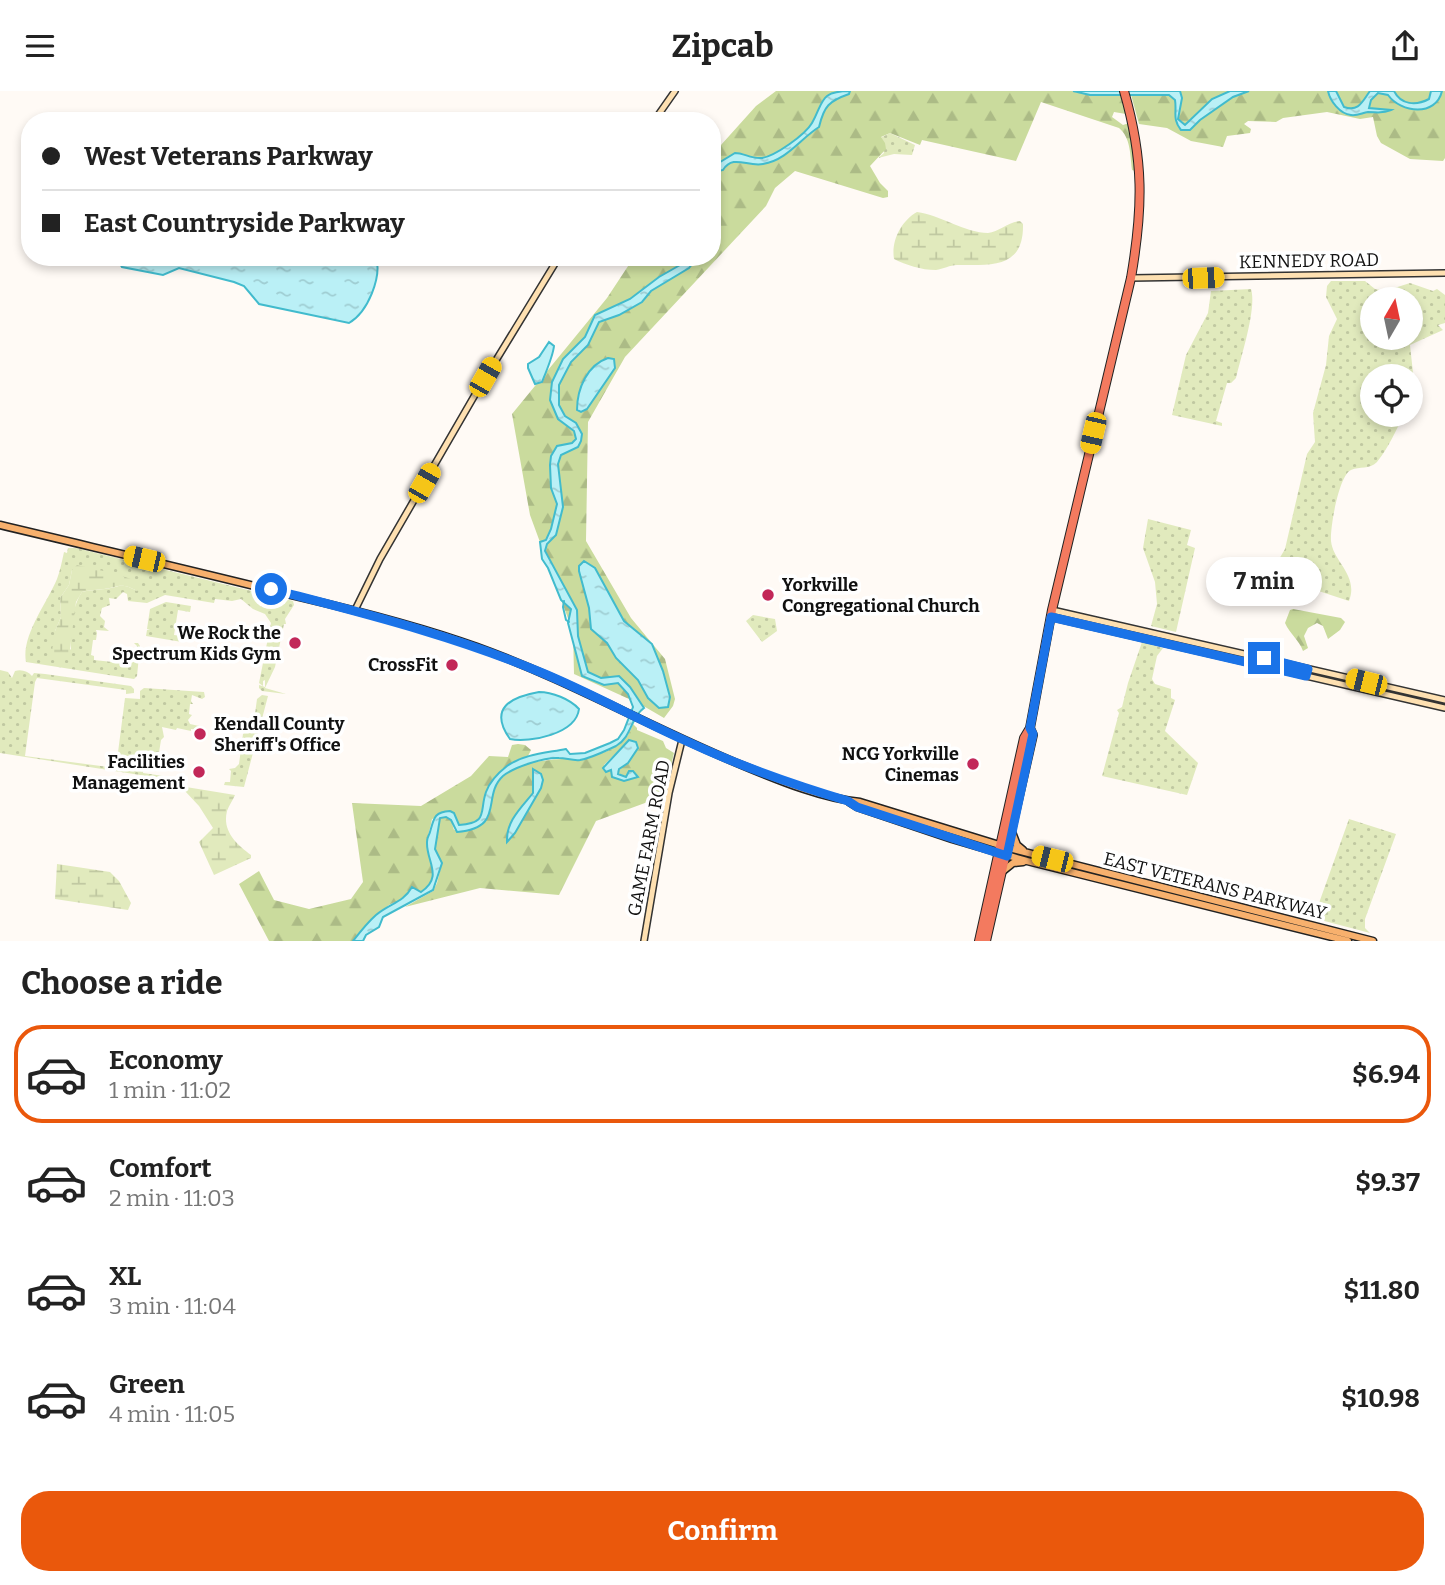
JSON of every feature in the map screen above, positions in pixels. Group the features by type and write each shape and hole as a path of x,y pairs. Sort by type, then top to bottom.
{"highway":[{"path":"979,941 1009,831 1024,738 1030,728 1051,613 1131,278 1141,210 1141,179 1124,91"},
{"path":"986,941 999,870"}],"main road":[{"path":"0,525 355,610 440,634 572,686 682,740 767,775 983,840 1004,851"},
{"path":"848,801 857,807 984,849 1004,851"},
{"path":"983,840 996,838 1009,831 1027,857 999,870 984,849"},
{"name":"EAST VETERANS PARKWAY","path":"1004,851 1348,941"},
{"name":"EAST VETERANS PARKWAY","path":"1027,857 1373,941"}],"street":[{"path":"660,112 675,91"},
{"path":"355,610 380,559 491,367 553,266"},
{"name":"KENNEDY ROAD","path":"1131,278 1445,273"},
{"path":"1051,613 1445,700"},
{"path":"1051,613 1445,708"},
{"path":"1248,662 1250,655"},
{"path":"1306,676 1308,669"},
{"name":"GAME FARM ROAD","path":"644,941 669,793 682,740"}],"green space":[{"path":"776,91 1119,91 1126,114 1114,112 1112,117 1123,125 1129,123 1135,171 1132,170 1128,142 1119,128 1041,102 1016,161 922,140 920,145 890,133 881,137 886,149 870,166 888,191 888,197 883,198 795,171 775,188 766,206 721,254 721,145 756,106"},
{"path":"1130,91 1445,91 1445,158 1443,161 1410,159 1381,143 1373,117 1360,119 1327,112 1283,118 1276,122 1248,121 1244,124 1251,129 1250,133 1227,136 1223,147 1191,141 1167,128 1139,124"},
{"path":"890,133 915,145 912,155 894,154 878,158 884,153 880,138"},
{"path":"917,212 988,233 1020,221 1023,224 1022,239 1012,257 993,264 954,265 936,270 914,267 894,259 893,252 902,226"},
{"path":"628,266 710,266 625,357 588,422 586,541 631,618 665,659 675,699 664,718 574,674 573,632 530,515 512,414 607,298"},
{"path":"1331,281 1365,281 1372,287 1360,287 1360,350 1411,350 1412,364 1360,364 1360,427 1398,427 1377,462 1351,470 1339,491 1331,541 1351,584 1349,601 1282,579 1275,566 1285,549 1307,454 1315,442 1313,413 1326,365 1329,336 1337,319 1326,297 1327,286"},
{"path":"1410,283 1422,287 1398,287"},
{"path":"1423,288 1433,291 1437,289 1445,295 1445,323 1438,325 1443,330 1423,339"},
{"path":"1251,289 1250,320 1236,378 1227,383 1216,421 1222,423 1222,426 1172,415 1186,355 1208,313 1211,291"},
{"path":"1148,519 1191,530 1187,545 1195,548 1176,632 1151,626 1157,604 1155,582 1143,548"},
{"path":"68,548 76,548 293,601 294,605 285,619 275,667 265,688 286,694 262,691 259,688 259,685 265,687 265,680 263,686 259,683 271,623 265,614 253,609 241,599 215,599 214,603 165,595 147,603 128,601 127,594 123,592 116,599 109,598 110,605 102,608 100,616 105,621 104,627 109,631 96,630 91,655 94,660 131,664 135,661 137,646 134,643 138,643 137,676 134,679 26,662 27,641 57,579 64,552 67,553","holes":["91,569 124,577 137,591 121,586 82,592 72,620 71,650 55,631 61,617 60,598 69,585 72,570"]},
{"path":"77,565 122,576 143,587 137,591 120,586 82,592 76,602 69,656 58,658 52,651 55,631 61,617 60,598 69,585 72,570"},
{"path":"166,602 191,606 190,612 178,610 174,635 182,636 182,642 146,636 147,630 150,630 147,629 150,609"},
{"path":"1290,610 1341,618 1345,622 1340,630 1328,639 1323,626 1317,623 1308,628 1304,636 1308,648 1303,651 1285,623"},
{"path":"753,615 775,619 777,631 762,642 746,621"},
{"path":"1142,642 1163,648 1157,656 1152,679 1155,684 1171,689 1171,698 1175,700 1165,731 1198,763 1187,795 1102,776 1119,713 1117,710 1122,707"},
{"path":"0,670 8,672 12,678 15,671 22,670 32,676 34,673 45,674 131,686 134,689 134,693 126,694 126,690 37,678 25,756 116,768 125,698 140,699 140,691 144,688 204,692 205,697 202,699 192,695 193,704 190,704 189,714 192,715 188,720 201,730 162,727 164,737 161,740 157,765 144,764 143,773 177,778 172,780 0,753"},
{"path":"262,695 268,696 244,787 224,785 225,782 230,782 229,769 239,764 243,734 254,721 257,699"},
{"path":"633,724 637,730 663,741 666,748 674,753 664,796 596,821 559,895 480,888 405,907 433,891 437,883 442,863 435,849 440,818 451,820 454,830 480,825 491,795 500,780 514,769 532,763 592,755 609,750 623,740","holes":["629,740 634,741 630,757 618,772 626,777 629,771 629,779 624,781 612,777 611,770 606,772 604,765"]},
{"path":"518,744 531,750 528,756 516,760 485,796 480,818 472,823 459,825 454,813 432,819 427,848 433,874 428,886 421,892 410,890 404,899 384,909 353,941 269,941 239,884 259,871 274,900 309,909 351,899 363,882 352,803 421,806 471,776 489,756 508,757 512,745"},
{"path":"186,787 235,795 227,811 228,831 251,858 214,875 199,842 213,828 199,806 184,790"},
{"path":"1349,819 1396,834 1365,919 1365,928 1370,933 1317,919 1323,906 1319,903"},
{"path":"57,864 110,872 119,881 131,903 128,910 55,899"}],"water":[{"path":"850,91 828,105 819,127 786,154 763,164 731,163 721,171 721,162 735,153 762,158 782,149 808,128 824,99"},
{"path":"1073,91 1180,91 1182,98 1178,119 1185,125 1212,99 1230,91 1249,91 1233,97 1190,130 1181,130 1176,119 1175,100 1169,95 1090,95"},
{"path":"1328,91 1336,91 1344,107 1353,108 1360,105 1370,91 1394,91 1405,102 1419,103 1429,99 1431,91 1442,91 1433,105 1418,109 1401,106 1388,95 1378,93 1371,100 1369,108 1391,110 1353,115 1339,110"},
{"path":"377,266 377,274 367,303 349,323 259,304 244,286 179,268 163,275 122,267"},
{"path":"678,266 691,266 651,291 642,302 599,322 588,345 571,362 559,385 559,405 565,416 576,423 582,434 578,447 561,455 558,464 563,507 556,535 547,544 545,551 577,610 578,636 588,672 601,678 619,676 644,708 625,738 616,746 580,760 553,758 538,761 514,769 503,776 493,793 490,810 482,824 457,832 451,820 440,818 435,849 442,863 433,890 383,917 379,927 366,935 363,941 353,941 376,915 400,900 412,887 421,892 432,881 427,840 438,814 450,811 454,813 459,825 475,822 481,815 490,784 507,766 528,756 566,749 570,754 585,753 618,739 624,730 633,707 628,694 618,683 604,685 582,676 568,623 571,609 561,600 542,559 540,542 546,540 551,529 557,504 551,488 551,456 557,446 572,443 576,439 574,431 558,419 550,400 552,382 563,359 585,337 595,315 630,299"},
{"path":"549,342 554,346 551,359 542,382 535,384 528,364 539,357"},
{"path":"608,358 614,359 615,368 587,409 581,412 577,410 581,386 589,372"},
{"path":"584,561 595,568 624,621 652,644 670,697 668,707 659,708 648,698 638,680 616,658 607,643 591,629 589,608 579,571 579,566"},
{"path":"539,692 571,702 579,709 576,718 570,725 551,735 529,740 510,739 501,719 502,712 512,701"},
{"path":"629,740 636,742 638,748 628,763 619,769 618,774 626,777 629,771 633,771 638,777 624,781 612,777 611,770 606,772 603,768"},
{"path":"533,769 541,774 541,788 507,842 512,821 533,793"}],"waterway":[{"path":"564,601 566,620 569,622"}],"place":[{"name":"Yorkville Congregational Church","path":"768,595"},
{"name":"We Rock the Spectrum Kids Gym","path":"295,643"},
{"name":"CrossFit","path":"452,665"},
{"name":"Kendall County Sheriff's Office","path":"200,734"},
{"name":"NCG Yorkville Cinemas","path":"973,764"},
{"name":"Facilities Management","path":"199,772"}],"route":[{"path":"271,589 440,634 555,678 682,740 767,775 848,801 857,807 938,835 1007,856 1033,734 1030,728 1051,617 1306,676 1308,669 1264,658"}]}
